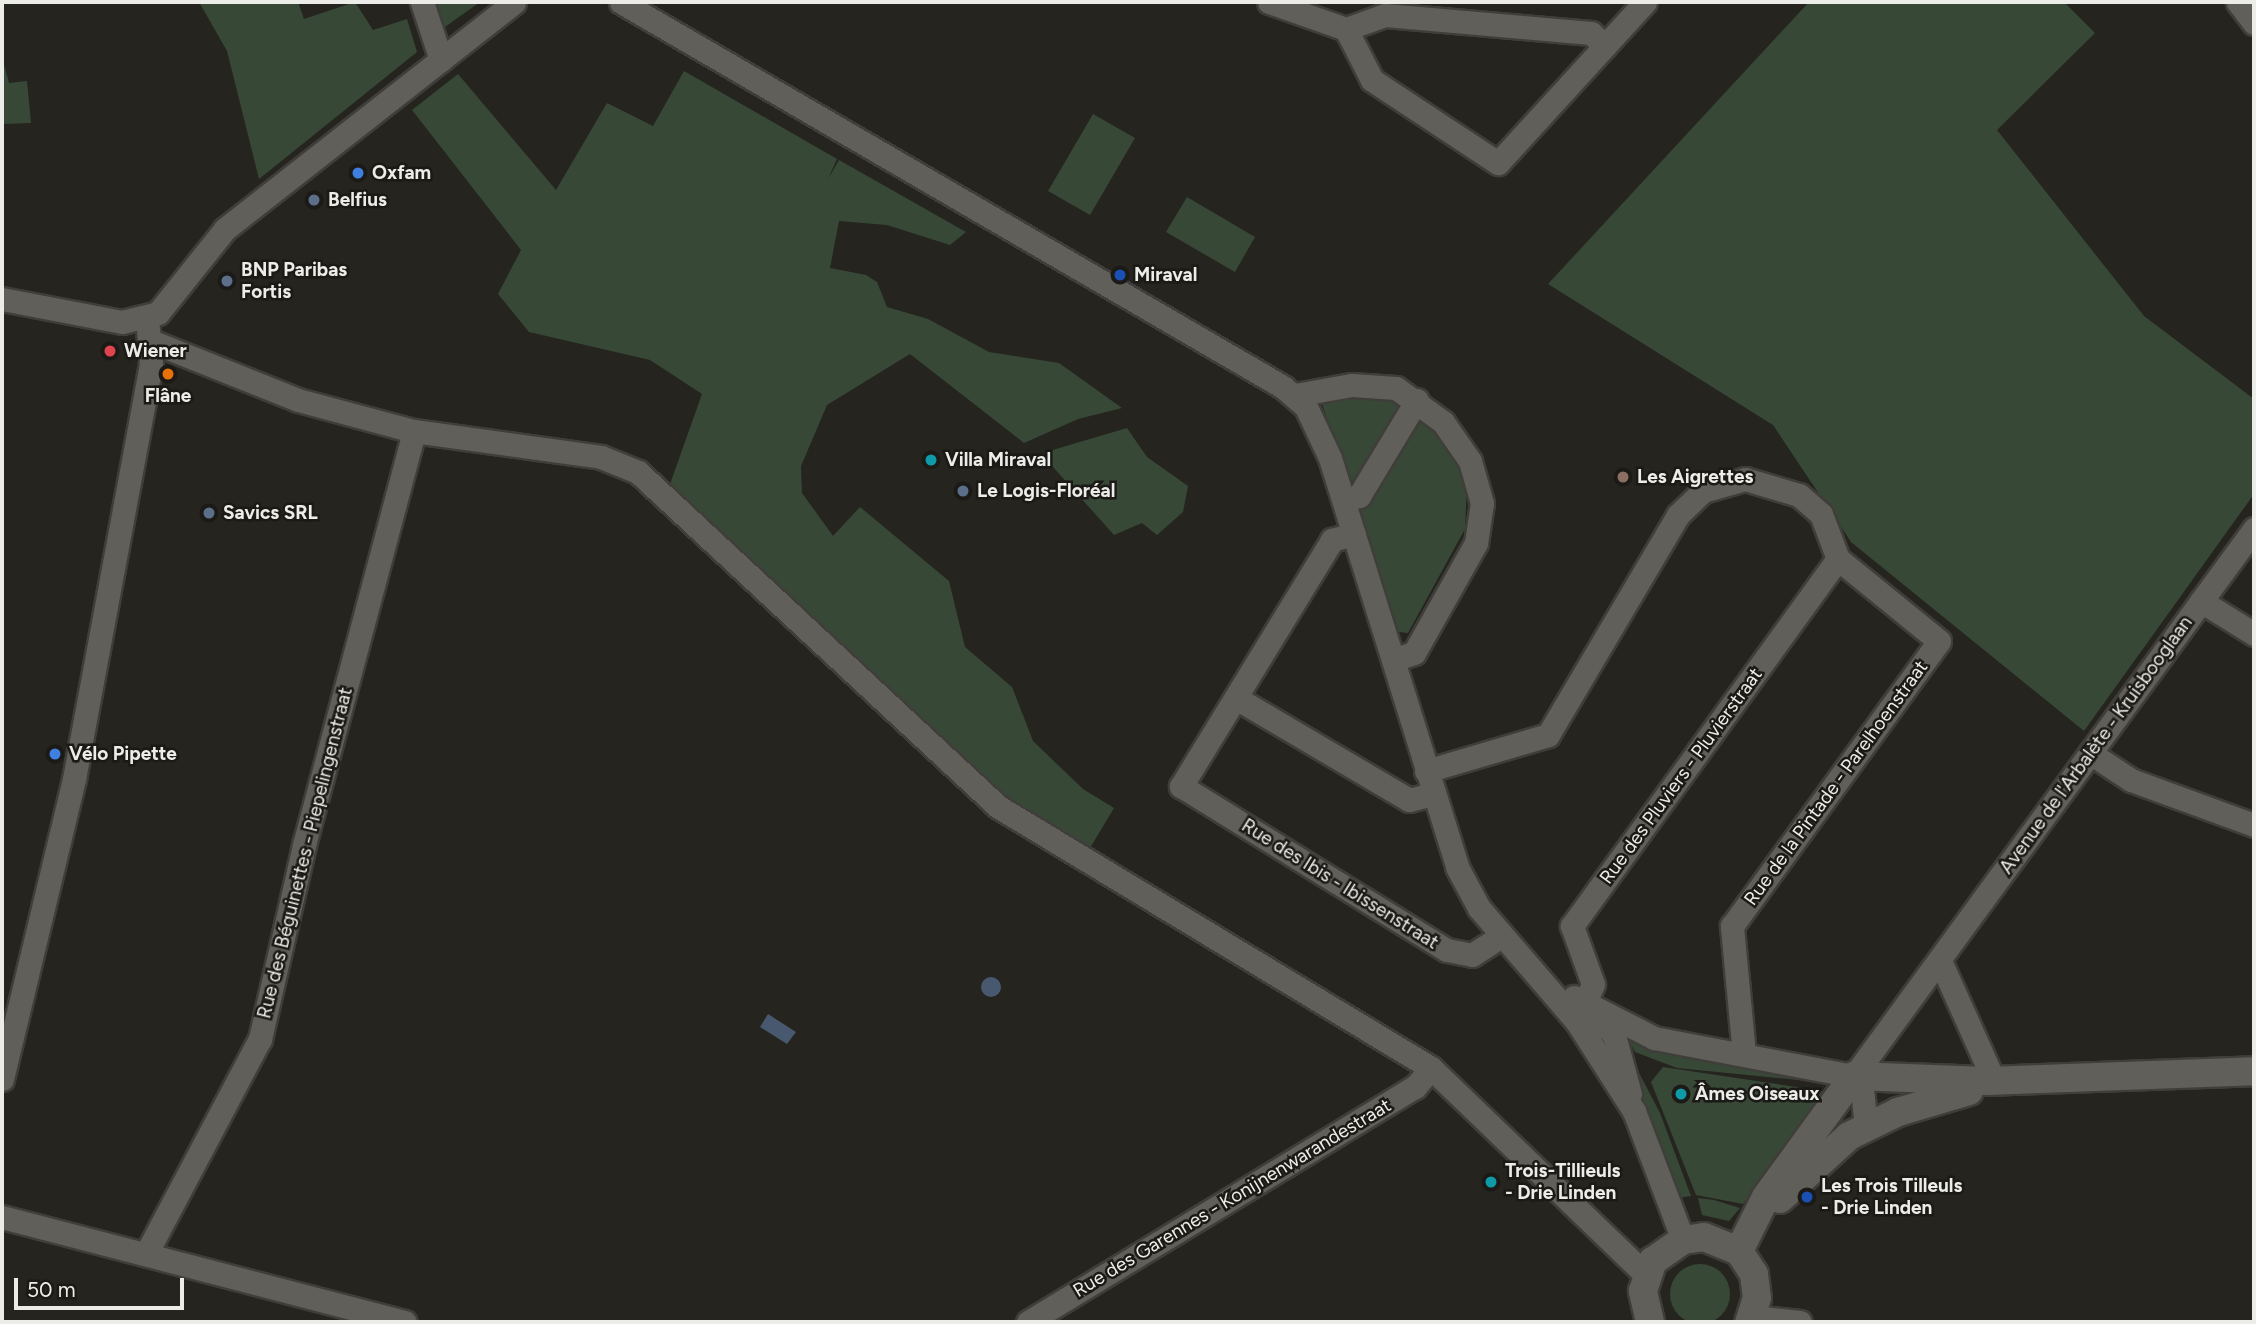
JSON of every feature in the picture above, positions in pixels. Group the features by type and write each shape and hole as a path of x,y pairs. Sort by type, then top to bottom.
{"street":[{"path":"422,2 441,60"},
{"path":"2,299 122,322 147,318 166,306 211,243 270,192 514,2"},
{"path":"621,2 1295,395 1320,430 1457,867 1501,936 1545,981 1581,1012 1634,1111 1683,1240"},
{"path":"1269,2 1346,29 1384,15 1591,33 1605,46"},
{"path":"1346,29 1372,80 1498,163 1645,2"},
{"path":"2238,2 2254,23"},
{"path":"2,1079 61,842 153,342 147,318"},
{"path":"153,342 298,400 414,431 601,457 638,472 997,806 1431,1068 1646,1275"},
{"path":"1295,395 1376,383 1417,400 1458,440 1479,485 1483,513 1476,543 1414,653 1392,660"},
{"path":"1344,500 1359,496 1417,400"},
{"name":"Rue des Béguinettes - Piepelingenstraat","path":"146,1254 260,1039 414,431"},
{"path":"1426,771 1548,735 1678,515 1703,491 1745,479 1799,495 1821,514 1838,559"},
{"name":"Avenue de l'Arbalète - Kruisbooglaan","path":"1739,1251 1756,1224 1766,1197 1830,1105 1941,963 2254,529"},
{"path":"1354,534 1332,540 1236,698 1409,800 1433,794"},
{"name":"Rue de la Pintade - Parelhoenstraat","path":"1744,1054 1732,926 1939,641 1838,559"},
{"name":"Rue des Pluviers - Pluvierstraat","path":"1581,1012 1593,984 1572,926 1838,559"},
{"path":"2201,601 2254,634"},
{"name":"Rue des Ibis - Ibissenstraat","path":"1236,698 1181,786 1447,950 1472,955 1501,936"},
{"path":"2090,753 2130,780 2254,825"},
{"path":"1941,963 1990,1081"},
{"path":"1581,1012 1654,1038 1854,1076 1990,1081 2254,1071"},
{"name":"Rue des Garennes - Konijnenwarandestraat","path":"1028,1322 1415,1087 1431,1068"},
{"path":"1854,1076 1862,1089 1857,1132"},
{"path":"1756,1224 1857,1132 1990,1081"},
{"path":"1830,1105 1836,1127 1857,1132"},
{"path":"2,1217 405,1322"},
{"path":"1650,1322 1644,1305 1646,1275 1666,1248 1683,1240 1704,1237 1739,1251 1754,1274 1751,1320 1800,1322"}],"green space":[{"path":"199,2 298,2 304,19 355,2 373,30 407,19 417,52 259,179 227,51"},
{"path":"434,2 480,2 445,27"},
{"path":"1809,2 2064,2 2095,33 1997,130 2144,316 2254,399 2254,494 2084,731 1851,542 1773,425 1548,284"},
{"path":"2,57 9,83 27,81 31,123 2,124"},
{"path":"684,71 837,159 828,179 839,160 966,232 950,245 887,225 839,221 830,268 866,275 877,282 887,307 928,319 989,352 1059,363 1122,408 1078,419 1024,443 910,354 827,405 801,466 802,493 833,536 860,507 949,581 965,647 1012,687 1033,741 1083,789 1114,808 1090,848 1051,828 966,765 670,484 702,394 650,360 529,332 498,294 521,250 412,110 458,74 556,190 607,103 653,126"},
{"path":"1093,114 1135,138 1090,215 1048,191"},
{"path":"1187,197 1255,237 1235,272 1166,232"},
{"path":"1355,392 1386,396 1420,415 1449,441 1467,486 1465,529 1408,633 1398,632 1322,404"},
{"path":"1127,428 1147,457 1188,486 1183,512 1157,535 1142,523 1114,535 1045,458 1046,452"},
{"path":"1628,1039 1684,1058 1818,1075 1829,1083 1677,1068 1635,1052"},
{"path":"1625,1046 1660,1113 1691,1196 1678,1198 1632,1081"},
{"path":"1663,1067 1823,1093 1743,1204 1696,1195 1651,1082"},
{"path":"1698,1198 1740,1208 1729,1221 1702,1215"},
{"path":"1694,1264 1706,1264 1725,1277 1730,1294 1728,1306 1717,1319 1706,1324 1694,1324 1675,1311 1670,1300 1670,1288 1683,1269"}],"water":[{"path":"991,977 998,980 1001,987 998,994 991,997 984,994 981,987 984,980"},
{"path":"768,1014 796,1032 787,1044 760,1027"}],"place":[{"name":"Oxfam","path":"358,173"},
{"name":"Belfius","path":"314,200"},
{"name":"Miraval","path":"1120,275"},
{"name":"BNP Paribas Fortis","path":"227,281"},
{"name":"Wiener","path":"110,351"},
{"name":"Flâne","path":"168,374"},
{"name":"Villa Miraval","path":"931,460"},
{"name":"Les Aigrettes","path":"1623,477"},
{"name":"Le Logis-Floréal","path":"963,491"},
{"name":"Savics SRL","path":"209,513"},
{"name":"Vélo Pipette","path":"55,754"},
{"name":"Âmes Oiseaux","path":"1681,1094"},
{"name":"Trois-Tillieuls - Drie Linden","path":"1491,1182"},
{"name":"Les Trois Tilleuls - Drie Linden","path":"1807,1197"}]}
